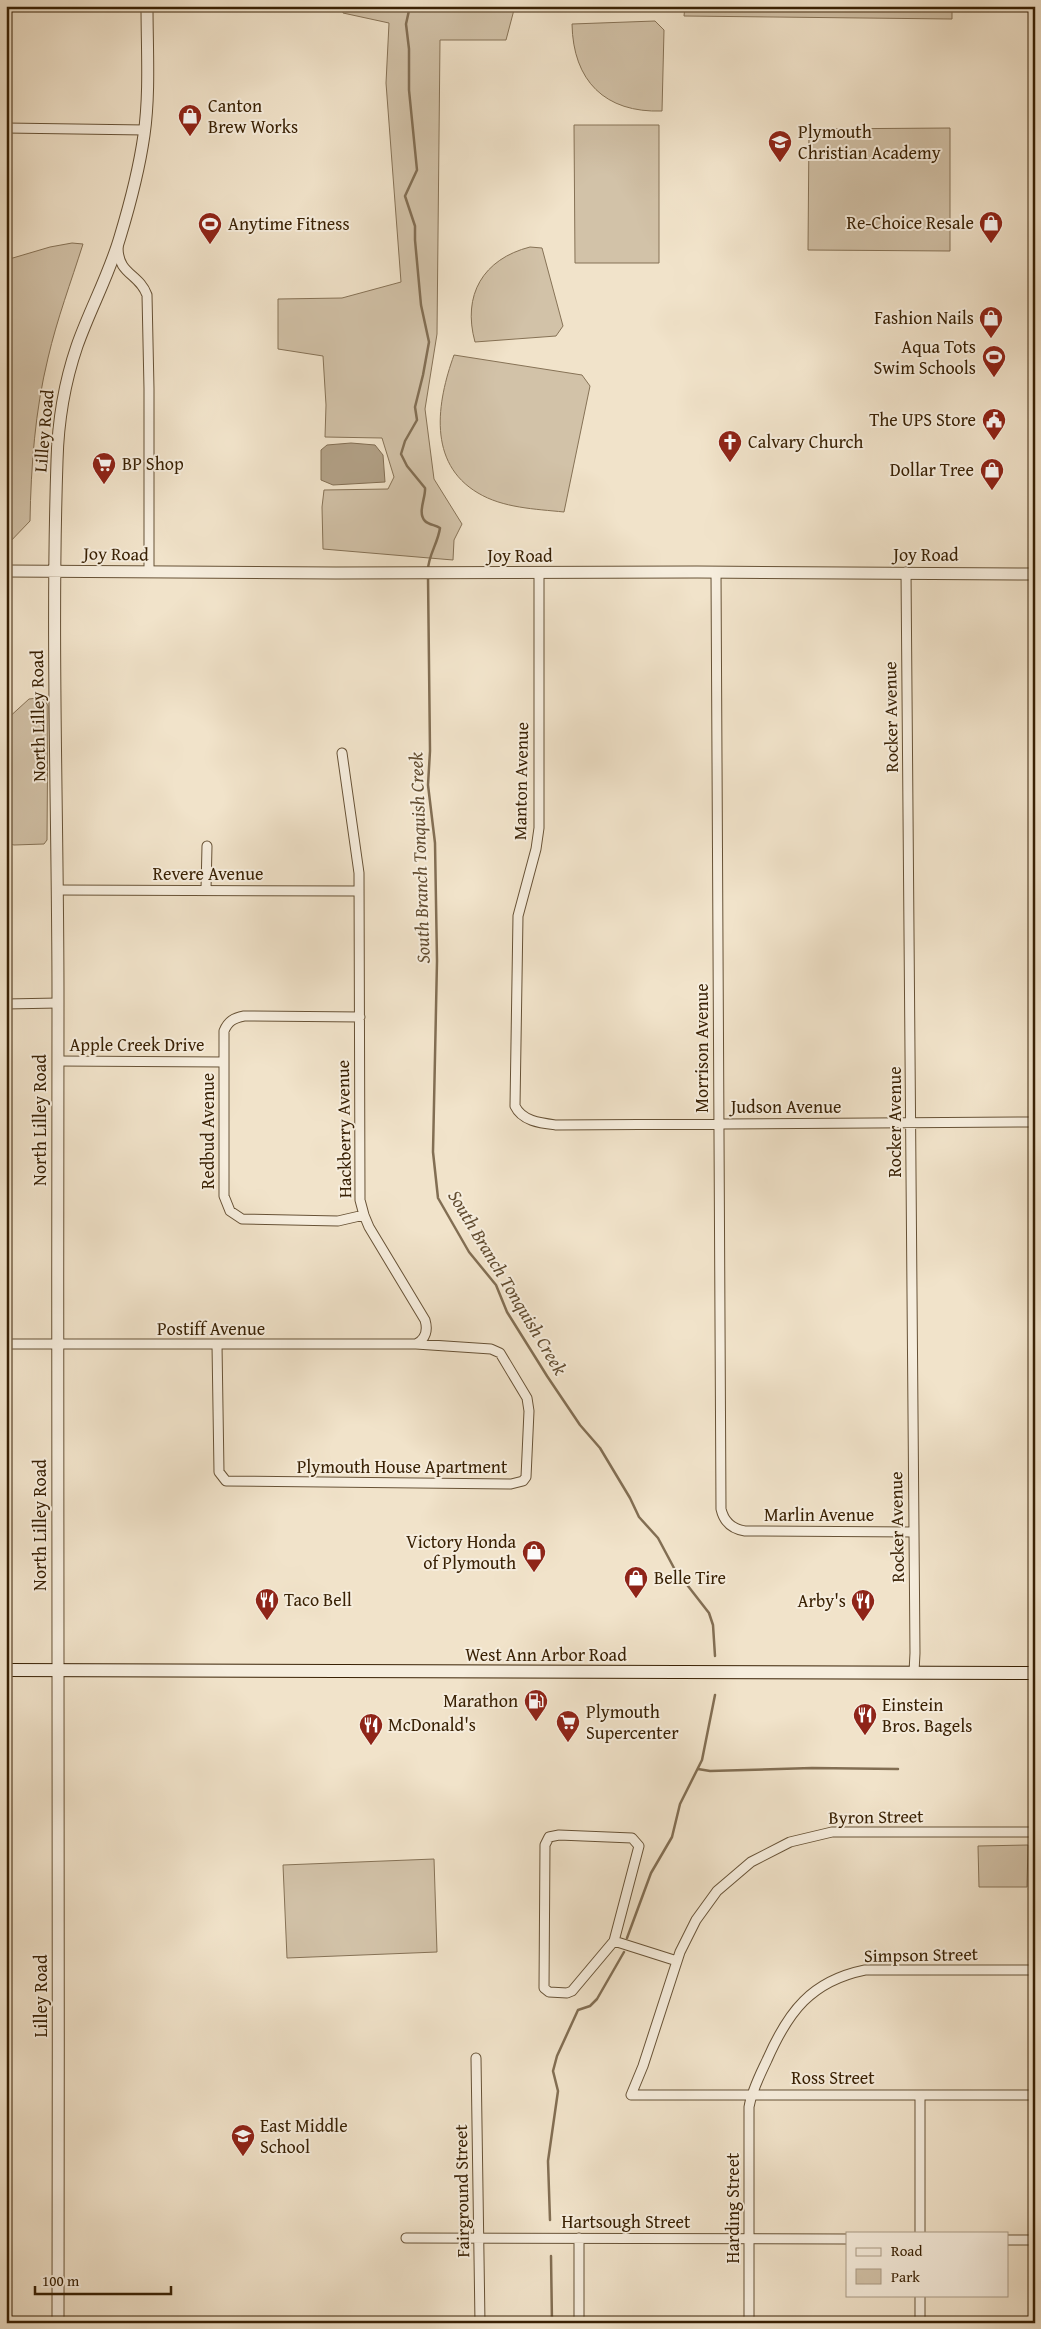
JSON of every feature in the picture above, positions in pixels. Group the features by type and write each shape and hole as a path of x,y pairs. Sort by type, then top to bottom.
{"main road":[{"name":"West Ann Arbor Road","path":"6,1670 1035,1673"}],"street":[{"path":"147,6 145,130 135,181 118,245 118,255 122,266 142,284 147,295 149,389 148,572"},
{"path":"6,128 145,130"},
{"name":"Lilley Road","path":"55,571 57,457 62,402 76,349 104,285 118,245"},
{"name":"Joy Road","path":"6,571 539,574 906,572 1035,574"},
{"name":"North Lilley Road","path":"55,571 58,1003 58,1670"},
{"name":"Morrison Avenue","path":"716,572 720,1502 722,1513 728,1523"},
{"name":"Rocker Avenue","path":"906,572 912,1123 914,1672"},
{"name":"Manton Avenue","path":"515,1106 518,916 536,849 539,828 539,574"},
{"name":"Hackberry Avenue","path":"342,754 358,857 360,1200 364,1215 425,1320 427,1326 425,1337 416,1344"},
{"path":"206,890 207,846"},
{"name":"Revere Avenue","path":"57,890 359,890"},
{"path":"6,1004 58,1003"},
{"name":"Apple Creek Drive","path":"58,1061 223,1062 224,1031 227,1025 237,1017 360,1017"},
{"name":"Redbud Avenue","path":"223,1062 224,1196 230,1211 242,1219 261,1220 338,1221 364,1215"},
{"name":"Judson Avenue","path":"515,1106 518,1112 542,1124 1035,1122"},
{"name":"Postiff Avenue","path":"6,1344 416,1344"},
{"name":"Plymouth House Apartment","path":"217,1345 219,1472 226,1481 511,1484 523,1481 527,1471 529,1404 500,1353 491,1349 416,1344"},
{"name":"Marlin Avenue","path":"728,1523 736,1529 745,1531 913,1532"},
{"name":"Lilley Road","path":"58,1670 58,2323"},
{"name":"Byron Street","path":"631,2095 643,2066 677,1962 696,1920 717,1891 751,1862 790,1842 819,1834 845,1831 1035,1832"},
{"path":"559,1835 632,1838 637,1842 637,1854 614,1941 572,1991 567,1993 549,1992 544,1988 545,1845 549,1838 559,1835"},
{"path":"614,1941 677,1962"},
{"name":"Simpson Street","path":"752,2094 787,2019 808,1996 834,1979 854,1972 876,1969 1035,1970"},
{"name":"Fairground Street","path":"476,2058 480,2323"},
{"name":"Harding Street","path":"749,2323 749,2112 752,2094"},
{"name":"Ross Street","path":"631,2095 1035,2095"},
{"path":"920,2095 920,2232"},
{"name":"Hartsough Street","path":"406,2238 846,2239"},
{"path":"579,2238 579,2323"},
{"path":"1008,2240 1035,2240"},
{"path":"920,2296 920,2323"}],"green space":[{"path":"343,6 515,6 506,40 440,40 437,334 425,409 434,479 462,524 454,540 453,560 323,549 322,507 324,490 388,489 394,477 382,438 325,437 326,405 323,356 278,349 278,299 342,298 401,282 386,83 389,23 343,13"},
{"path":"685,6 952,6 952,19 684,16"},
{"path":"655,21 664,30 662,111 642,110 624,106 596,90 578,62 572,24"},
{"path":"574,125 659,125 659,263 575,263"},
{"path":"950,128 950,251 808,250 809,129"},
{"path":"72,243 83,244 56,329 40,398 34,439 30,521 6,546 6,260 50,247"},
{"path":"530,247 542,248 563,326 556,336 475,342 472,309 474,294 480,281 500,260"},
{"path":"454,355 582,375 590,386 564,512 509,505 488,498 478,493 462,480 450,465 444,449 441,411 443,392"},
{"path":"38,698 45,700 48,706 47,840 44,844 14,845 6,843 6,720 29,699"},
{"path":"1028,1845 1027,1887 979,1887 978,1846"},
{"path":"434,1859 437,1952 287,1958 283,1865"}],"shaded area":[{"path":"351,443 375,445 383,455 385,482 333,485 321,480 321,450 327,445"}],"waterway":[{"name":"South Branch Tonquish Creek","path":"410,6 406,24 409,49 409,90 417,170 405,196 415,226 421,305 429,342 415,407 417,420 405,441 401,454 407,466 425,488 422,509 423,518 425,521 440,528 428,570"},
{"name":"South Branch Tonquish Creek","path":"428,576 430,751 428,785 435,843 437,961 433,1152 438,1198 469,1252 496,1285 507,1312 547,1376 580,1425 600,1448 630,1498 639,1517 658,1538 674,1568 709,1613 713,1625 715,1656"},
{"path":"627,1938 651,1873 672,1837 680,1804 702,1760 715,1695"},
{"name":"South Branch Tonquish Creek","path":"698,1769 710,1771 812,1768 898,1769"},
{"path":"550,2220 548,2161 558,2091 553,2071 557,2056 578,2010 590,2006 597,1999 624,1952"},
{"path":"551,2256 552,2323"}],"place":[{"name":"Canton Brew Works","path":"190,137"},
{"name":"Plymouth Christian Academy","path":"780,163"},
{"name":"Re-Choice Resale","path":"991,244"},
{"name":"Anytime Fitness","path":"210,245"},
{"name":"Fashion Nails","path":"991,339"},
{"name":"Aqua Tots Swim Schools","path":"994,378"},
{"name":"The UPS Store","path":"994,441"},
{"name":"Calvary Church","path":"730,463"},
{"name":"BP Shop","path":"104,485"},
{"name":"Dollar Tree","path":"992,491"},
{"name":"Victory Honda of Plymouth","path":"534,1573"},
{"name":"Belle Tire","path":"636,1599"},
{"name":"Taco Bell","path":"267,1621"},
{"name":"Arby's","path":"863,1622"},
{"name":"Marathon","path":"536,1722"},
{"name":"Einstein Bros. Bagels","path":"865,1736"},
{"name":"Plymouth Supercenter","path":"568,1743"},
{"name":"McDonald's","path":"371,1746"},
{"name":"East Middle School","path":"243,2157"}]}
